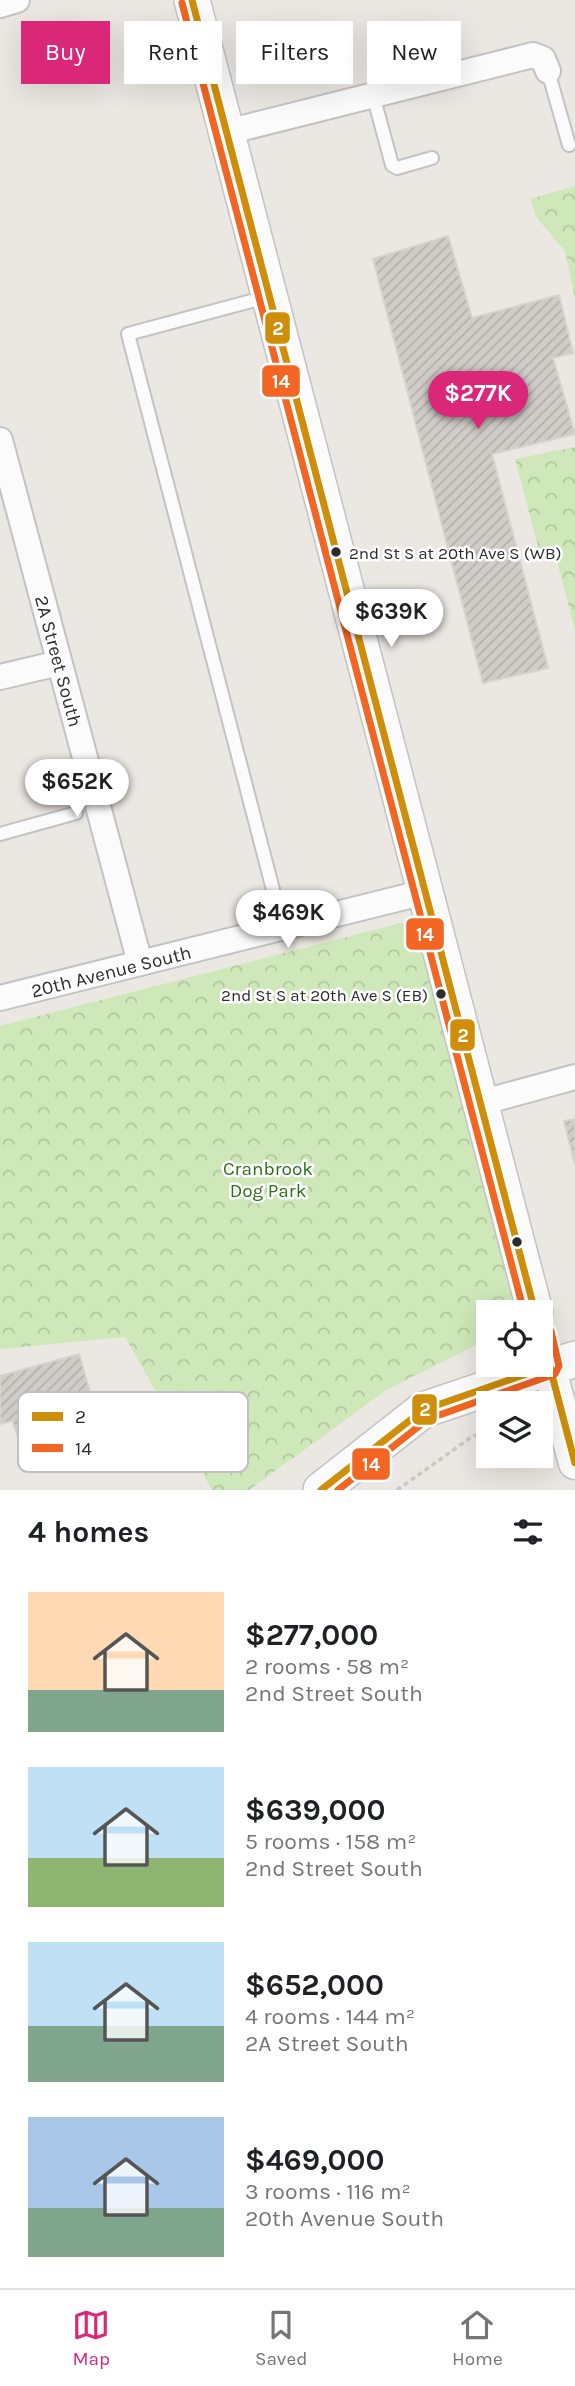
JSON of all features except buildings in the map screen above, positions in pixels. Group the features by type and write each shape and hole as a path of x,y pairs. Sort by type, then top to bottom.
{"main road":[{"path":"192,0 532,1300"},
{"path":"321,1490 424,1410 562,1363"}],"street":[{"path":"0,5 17,0"},
{"path":"227,132 533,55 543,59 548,71"},
{"name":"2A Street South","path":"0,440 8,504 59,663 140,963"},
{"path":"0,677 59,663"},
{"name":"20th Avenue South","path":"0,998 425,892"},
{"path":"480,1102 575,1077"},
{"path":"562,1363 575,1463"}],"lane":[{"path":"548,71 569,145"},
{"path":"373,95 392,165 397,168 432,158"},
{"path":"270,296 128,334 283,928"},
{"path":"0,834 76,814"}],"path":[{"path":"397,1490 476,1435"}],"green space":[{"path":"575,186 575,299 565,251 537,218 530,199"},
{"path":"575,447 575,630 557,561 539,550 515,459"},
{"name":"Cranbrook Dog Park","path":"417,919 521,1300 476,1300 476,1345 388,1389 249,1490 212,1490 202,1472 248,1472 248,1392 156,1392 125,1337 0,1349 0,1026"}],"transit line":[{"name":"2","path":"192,0 532,1300"},
{"name":"14","path":"182,3 521,1300"},
{"name":"14","path":"553,1340 559,1366 553,1375"},
{"name":"2","path":"321,1490 423,1410 518,1377"},
{"name":"14","path":"338,1490 428,1419 547,1377"},
{"name":"2","path":"553,1377 575,1463"}],"place":[{"name":"2nd St S at 20th Ave S (WB)","path":"336,552"},
{"name":"2nd St S at 20th Ave S (EB)","path":"441,994"}]}
